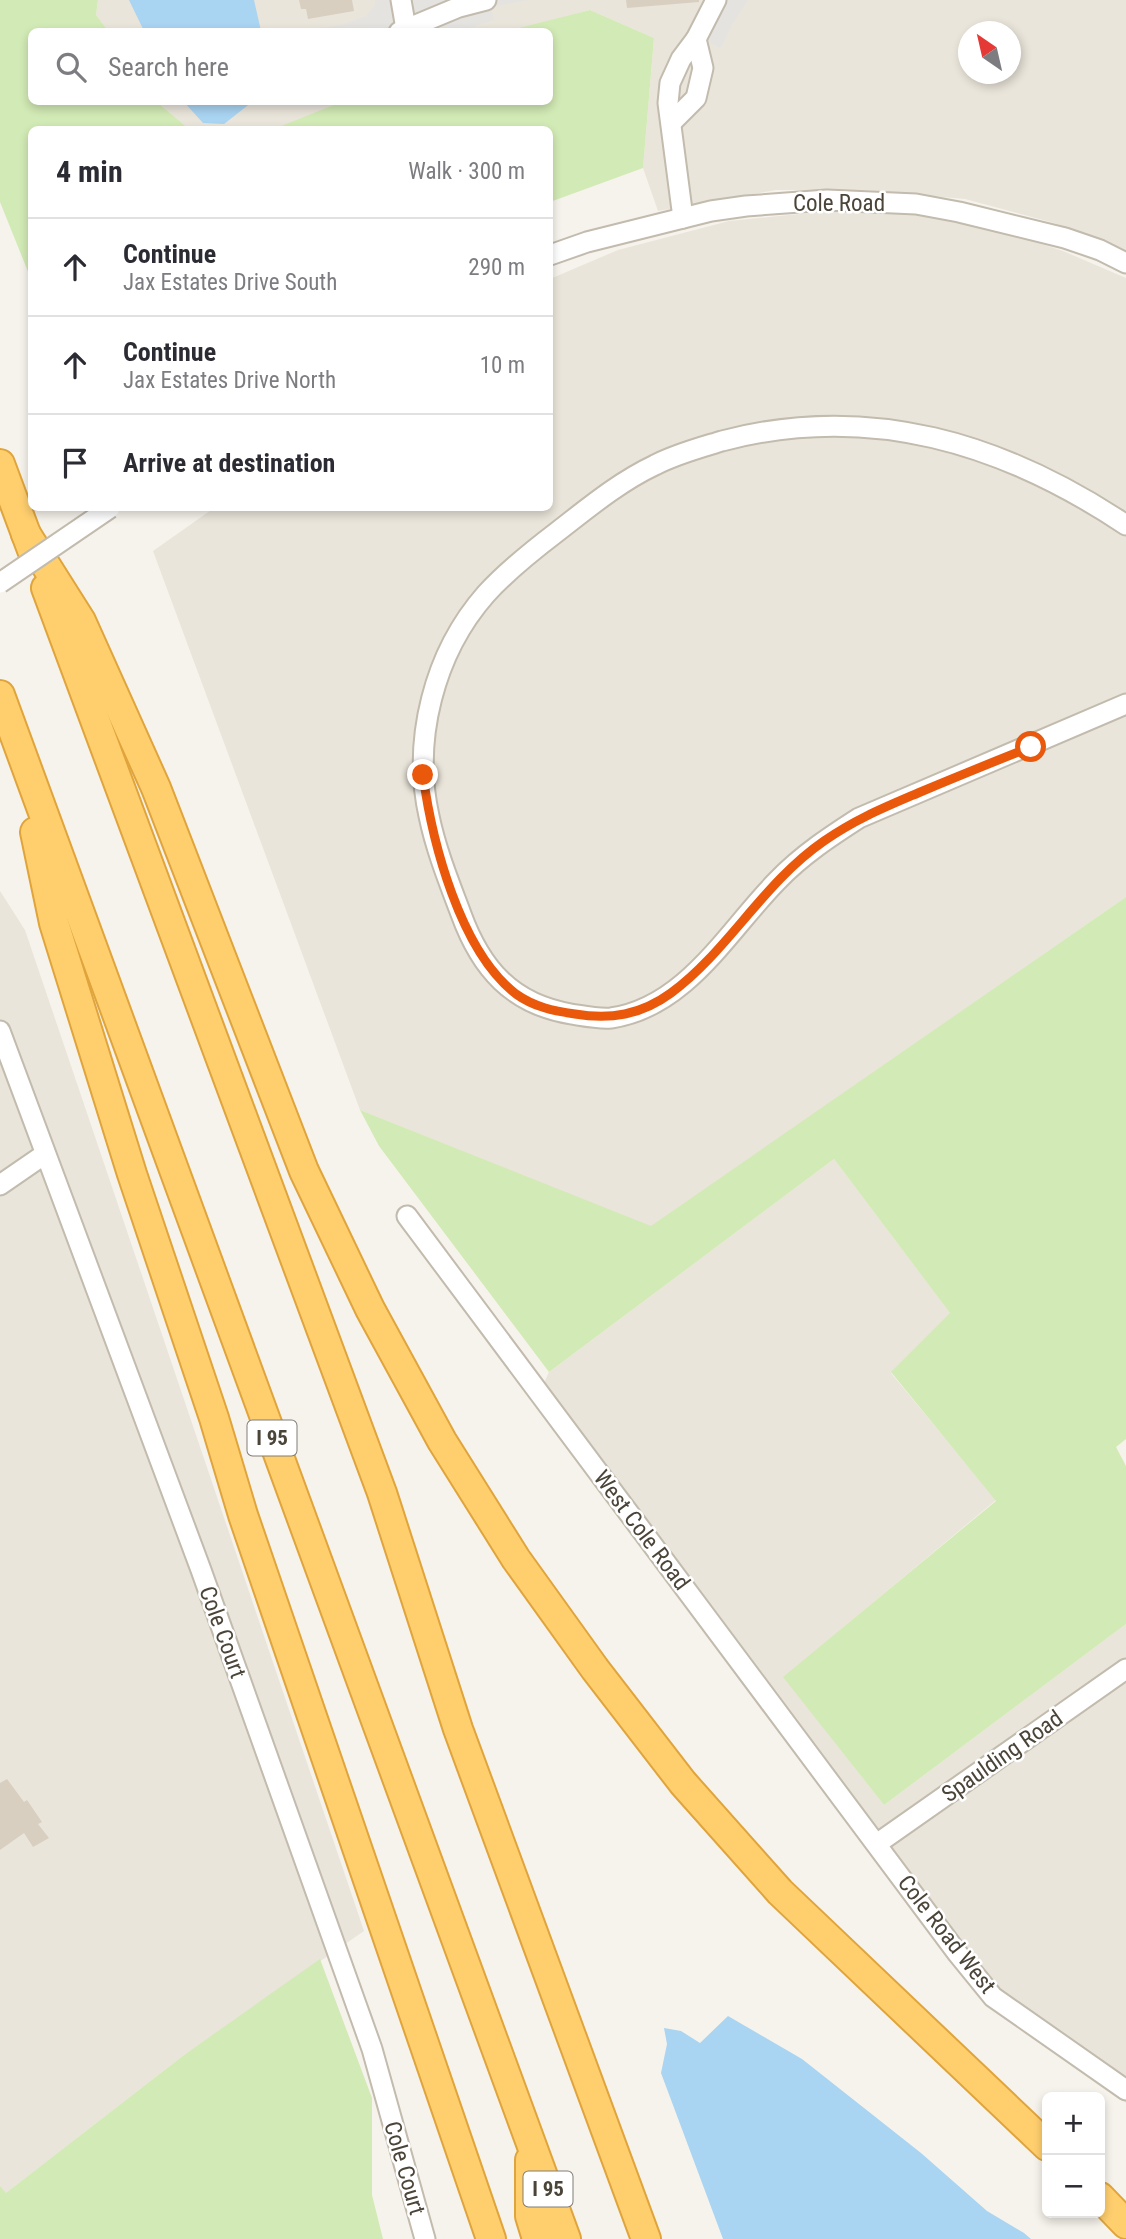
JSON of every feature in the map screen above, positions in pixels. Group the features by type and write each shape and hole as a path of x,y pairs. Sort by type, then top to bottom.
{"highway":[{"path":"0,464 382,1493 458,1729 646,2239"},
{"path":"26,534 81,621 156,788 304,1171 370,1309 429,1417 501,1536 594,1669 682,1783 780,1892 1042,2141"},
{"name":"I 95","path":"0,695 566,2239"},
{"path":"15,736 54,923 128,1161 214,1418 243,1515 491,2239"},
{"path":"530,2140 530,2216 537,2239"},
{"path":"1105,2199 1126,2214"},
{"path":"1105,2201 1126,2224"}],"street":[{"path":"401,0 402,28"},
{"path":"407,28 459,7 486,0"},
{"path":"683,218 668,103 670,83 716,0"},
{"path":"672,122 696,98 703,68 696,39"},
{"name":"Cole Road","path":"553,254 587,242 683,218 746,206 788,202 860,201 916,204 959,212 1065,238 1100,250 1126,263"},
{"path":"1126,525 1089,501 1031,470 949,441 902,432 853,426 810,426 740,436 687,451 625,482 551,537 502,577 466,620 449,651 429,708 423,775 428,814 440,857 465,924 477,950 499,979 517,994 546,1010 611,1018 653,1004 676,989 709,957 781,876 822,842 859,818 1126,704"},
{"path":"0,583 106,511"},
{"name":"Cole Court","path":"0,1031 201,1570 372,2049 425,2239"},
{"path":"0,1185 45,1154"},
{"name":"West Cole Road","path":"408,1216 878,1843"},
{"name":"Spaulding Road","path":"878,1843 1126,1669"},
{"name":"Cole Road West","path":"878,1843 958,1954 993,1997 1126,2090"}],"shaded area":[{"path":"98,0 1126,0 1126,251 1054,223 965,199 862,190 776,190 658,211 643,168 654,38 590,10 522,28 105,28 96,15"},
{"path":"375,0 529,0 491,7 494,20 469,28 324,28 366,16 375,5"},
{"path":"706,0 748,0 721,48 707,42"},
{"path":"161,105 334,105 284,126 185,126"},
{"path":"839,210 911,213 981,224 1063,251 1126,278 1126,897 651,1227 360,1110 153,551 210,511 553,511 553,278 618,250 729,221"},
{"path":"0,891 25,930 364,1931 184,2055 5,2194 0,2186"},
{"path":"834,1159 951,1314 891,1373 996,1500 784,1677 884,1805 1126,1624 1126,2103 1000,1995 544,1383 549,1372"}],"green space":[{"path":"0,0 98,0 96,15 106,28 28,28 28,105 161,105 185,126 28,126 28,272 0,202"},
{"path":"590,10 654,38 643,168 553,201 553,126 281,126 334,105 553,105 553,28 519,28"},
{"path":"1126,897 1126,1439 1116,1447 1126,1466 1126,1624 884,1805 783,1677 996,1501 891,1372 950,1313 834,1159 549,1372 379,1146 360,1110 651,1226"},
{"path":"320,1959 372,2098 372,2195 383,2239 0,2239 0,2186 6,2193 184,2055"}],"water":[{"path":"129,0 254,0 260,28 143,28"},
{"path":"187,105 248,105 224,124 203,123"},
{"path":"728,2016 802,2059 921,2153 987,2211 1031,2239 723,2239 661,2073 667,2044 664,2028 681,2031 700,2043"}],"building":[{"path":"299,0 352,0 354,11 308,19 306,9 301,9"},
{"path":"626,0 699,0 699,2 627,8"},
{"path":"7,1779 24,1802 27,1800 42,1822 38,1824 49,1838 33,1847 24,1833 0,1850 0,1783"}],"route":[{"path":"423,775 428,814 440,857 477,950 499,979 517,994 546,1010 611,1018 653,1004 669,995 709,957 781,876 822,842 859,818 1031,747"}]}
